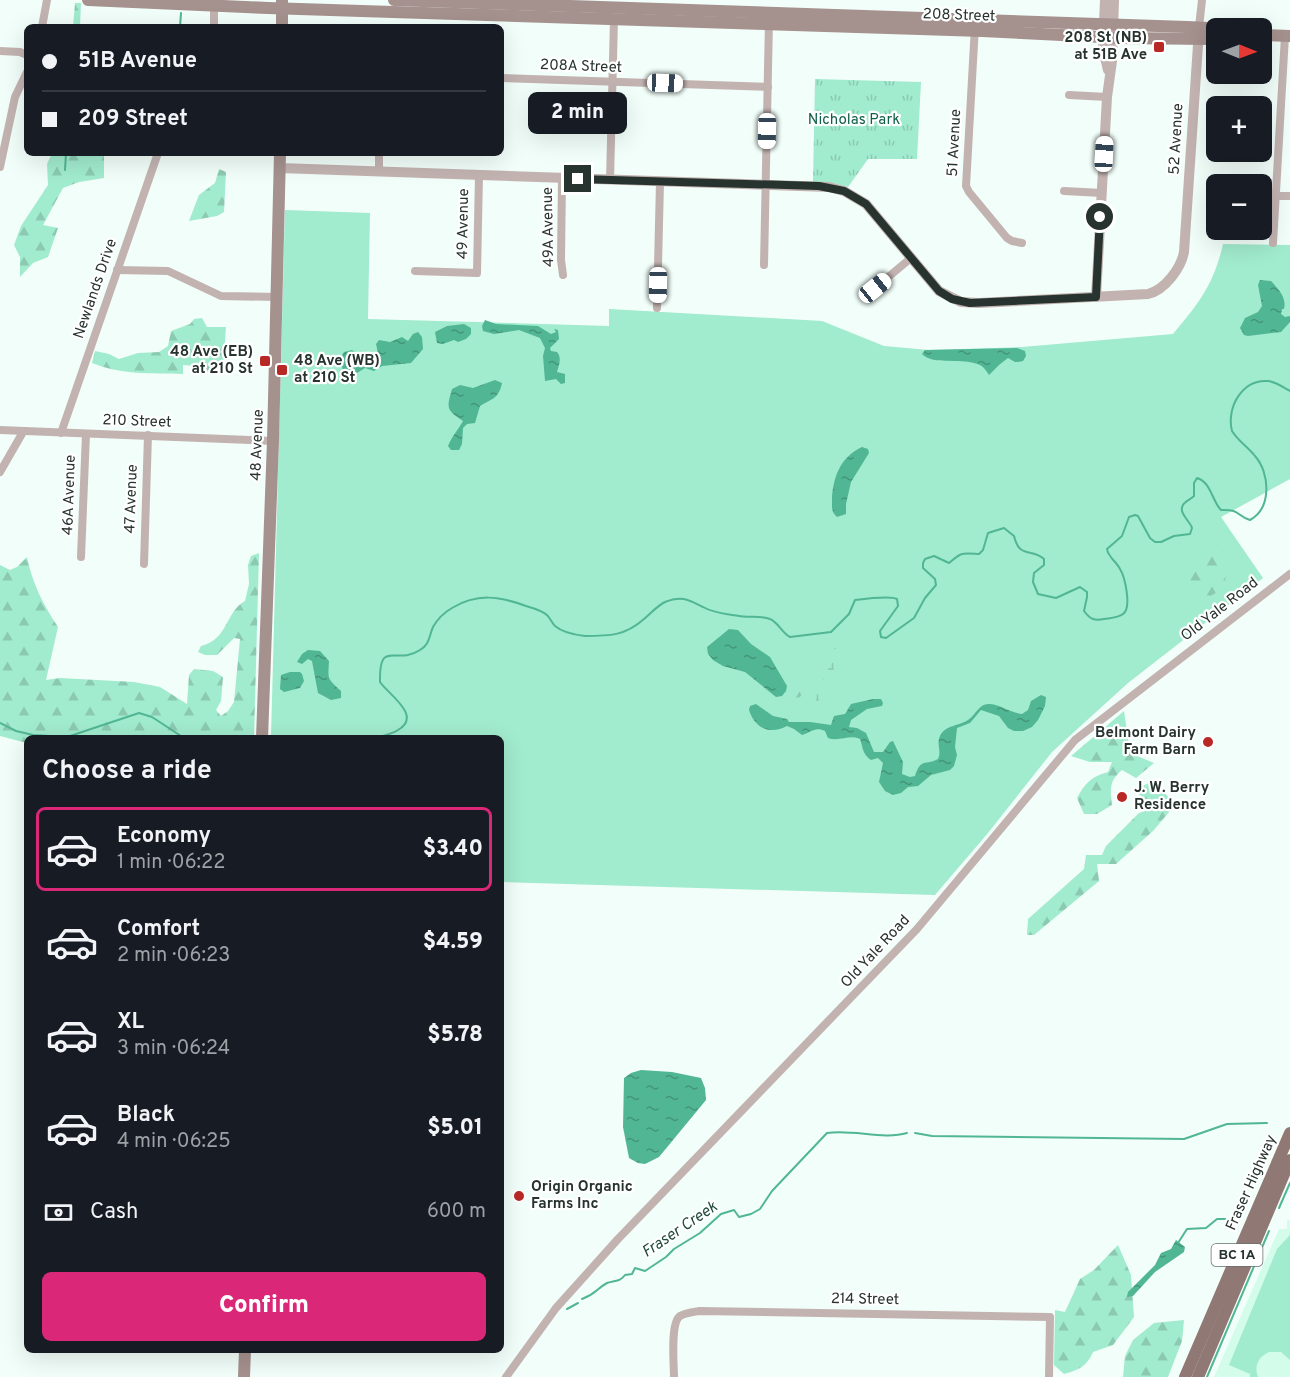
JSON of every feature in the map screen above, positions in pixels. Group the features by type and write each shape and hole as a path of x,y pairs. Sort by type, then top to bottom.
{"main road":[{"name":"208 Street","path":"88,0 214,6 282,4 614,19 770,19 1109,31 1206,32"},
{"name":"208 Street","path":"394,0 682,5 770,19"},
{"path":"282,4 282,24"},
{"name":"208 Street","path":"1199,33 1206,35"},
{"path":"1272,35 1288,36"},
{"name":"48 Avenue","path":"262,735 273,441 280,156"},
{"name":"Fraser Highway","path":"1185,1377 1290,1133"},
{"name":"Fraser Highway","path":"1198,1377 1290,1160"},
{"path":"244,1377 245,1353"}],"street":[{"path":"43,24 47,0"},
{"path":"1105,0 1109,31"},
{"path":"280,168 829,187 853,195 873,212 939,291 961,302 1096,297 1109,76 1103,49 1109,31 1114,0"},
{"name":"52 Avenue","path":"1096,297 1153,293 1171,276 1183,258 1186,246 1202,0"},
{"path":"214,6 214,24"},
{"path":"610,180 614,19"},
{"path":"764,266 770,19"},
{"name":"51 Avenue","path":"975,26 966,186 1007,238 1022,243"},
{"path":"1273,243 1288,36"},
{"path":"0,51 24,55"},
{"path":"0,167 3,138 15,97 24,78"},
{"name":"208A Street","path":"504,78 768,87"},
{"path":"1070,95 1107,97"},
{"name":"Newlands Drive","path":"61,433 157,156"},
{"path":"379,156 379,171"},
{"name":"49 Avenue","path":"415,271 477,273 479,175"},
{"name":"49A Avenue","path":"562,178 561,260 563,275"},
{"path":"657,308 660,182"},
{"path":"1064,191 1102,193"},
{"path":"1276,196 1290,196"},
{"path":"875,288 911,258"},
{"path":"117,270 168,271 221,296 277,297"},
{"name":"210 Street","path":"0,430 273,441"},
{"path":"0,472 23,432"},
{"name":"46A Avenue","path":"81,557 86,434"},
{"name":"47 Avenue","path":"144,564 148,435"},
{"name":"Old Yale Road","path":"506,1377 556,1308 618,1239 917,929 1075,740 1290,574"},
{"name":"214 Street","path":"674,1377 676,1321 680,1316 699,1311 1050,1317 1049,1377"}],"shaded area":[{"path":"1287,1220 1290,1220 1290,1377 1214,1377 1279,1229 1287,1229"}],"green space":[{"path":"75,3 81,3 80,24 73,24"},
{"name":"Nicholas Park","path":"815,79 921,82 917,159 868,159 848,187 833,183 813,182"},
{"path":"51,156 104,156 104,178 79,182 63,188 43,225 58,228 48,257 33,263 20,277 20,257 14,245 21,226 48,185 47,164"},
{"path":"219,169 226,172 224,212 217,216 189,221 199,195 215,183"},
{"path":"285,210 370,213 368,319 609,326 609,309 822,321 884,346 929,350 1022,347 1173,334 1191,312 1210,282 1223,244 1290,245 1290,479 1221,517 1263,578 1128,683 1052,752 935,895 504,882 504,735 271,735"},
{"path":"202,318 207,327 226,327 223,367 216,364 212,370 196,375 195,366 183,365 183,374 148,373 115,370 92,363 95,351 119,359 138,353 159,352 168,346 171,331 190,324 194,319"},
{"path":"1218,544 1223,547 1226,560 1225,587 1203,601 1193,602 1189,600 1185,592 1192,560 1197,554"},
{"path":"259,553 254,735 24,735 24,742 0,736 0,565 10,570 17,567 27,557 39,594 58,627 46,680 60,678 134,682 160,687 187,704 189,675 194,669 213,671 223,677 221,701 216,710 221,716 234,702 240,639 234,638 217,655 205,655 198,652 201,646 217,638 234,612 245,601 251,556"},
{"path":"836,648 836,664 820,700 816,701 815,697 830,665 830,650"},
{"path":"792,685 802,688 809,685 813,688 813,693 810,697 802,694 794,698 789,692"},
{"path":"1124,711 1130,753 1154,763 1136,778 1122,770 1111,786 1112,805 1097,814 1084,814 1077,798 1090,781 1108,772 1112,762 1090,762 1071,756"},
{"path":"1149,783 1155,794 1164,792 1175,805 1153,831 1116,864 1097,864 1099,881 1034,935 1027,935 1028,919 1084,869 1086,855 1102,855 1106,846 1139,813 1154,808 1154,803 1140,797 1138,788"},
{"path":"1290,1235 1290,1360 1281,1352 1269,1352 1258,1362 1256,1369 1258,1377 1250,1377 1250,1374 1229,1365 1277,1249"},
{"path":"1118,1245 1131,1275 1134,1317 1113,1345 1093,1352 1082,1367 1064,1374 1054,1365 1055,1310 1065,1312 1080,1279 1094,1270"},
{"path":"1184,1320 1182,1341 1168,1377 1123,1377 1125,1356 1133,1340 1154,1323"}],"water":[{"path":"1260,280 1271,281 1279,290 1285,305 1281,314 1285,317 1290,316 1290,322 1281,332 1244,335 1240,328 1245,318 1258,312 1262,306 1258,285"},
{"path":"485,320 496,324 538,326 551,334 556,332 554,329 558,330 559,339 550,348 551,351 559,354 560,362 557,372 565,374 565,383 561,384 556,379 545,381 543,356 545,348 540,338 519,330 494,334 483,331 482,326"},
{"path":"464,324 471,328 471,334 466,339 458,342 454,340 443,344 437,343 435,332 447,326"},
{"path":"418,332 422,337 423,349 411,363 382,366 374,371 365,368 354,375 343,370 340,359 344,352 352,350 362,357 374,356 378,353 376,344 379,340 390,342 402,337 408,341 413,334"},
{"path":"1017,348 1025,351 1026,356 1023,361 1015,362 1008,358 989,375 981,366 973,363 933,360 922,354 925,350"},
{"path":"495,380 502,383 499,392 494,398 480,406 475,423 467,424 463,428 462,444 459,450 451,450 448,446 463,421 449,408 452,389 460,385 473,388"},
{"path":"862,447 868,449 869,453 851,482 846,514 837,517 832,504 836,476 848,456"},
{"path":"729,629 738,630 751,644 770,657 787,686 782,696 776,697 745,672 723,666 708,654 707,647"},
{"path":"308,650 320,651 329,661 329,678 341,691 341,698 331,700 318,693 312,661 308,659 302,664 297,662"},
{"path":"300,672 304,681 300,688 284,692 280,689 281,675"},
{"path":"1041,695 1046,697 1045,706 1032,727 1023,731 1014,731 1008,728 999,716 981,710 970,723 957,728 955,747 957,755 954,766 950,770 931,775 918,786 908,787 901,793 893,795 885,791 879,782 883,763 878,758 871,760 868,758 860,739 852,737 832,739 828,738 825,731 818,729 802,735 787,726 770,730 759,726 749,710 750,706 756,704 773,716 787,719 789,722 831,725 834,716 845,714 851,704 881,699 882,706 867,709 851,720 849,727 866,733 874,752 883,752 893,741 903,762 902,774 910,777 915,776 922,764 938,759 939,739 942,732 968,720 983,705 994,705 1022,714 1028,710 1031,701"},
{"path":"641,1070 672,1072 701,1078 706,1100 659,1157 645,1164 629,1158 623,1127 624,1078"},
{"path":"1176,1240 1185,1247 1184,1252 1155,1272 1133,1296 1127,1297 1128,1292 1155,1265 1161,1253 1171,1249"}],"waterway":[{"path":"180,24 181,13"},
{"path":"65,170 66,156"},
{"path":"386,735 398,730 405,724 407,718 401,705 380,682 382,661 386,657 403,656 420,650 426,645 433,627 444,614 461,603 479,598 497,598 537,609 547,615 558,628 585,636 623,632 637,625 662,604 681,599 689,600 716,612 770,619 790,637 831,632 849,614 855,600 894,598 897,599 898,606 880,631 881,637 886,638 914,618 925,598 936,585 935,579 923,568 925,559 934,556 949,563 962,554 979,554 983,550 988,533 1004,528 1014,536 1019,548 1044,559 1044,565 1034,573 1033,582 1038,594 1056,598 1080,587 1087,592 1084,611 1090,618 1098,620 1119,616 1126,611 1126,585 1120,569 1107,549 1122,536 1129,517 1138,516 1150,538 1155,542 1190,534 1192,528 1182,508 1194,496 1194,483 1197,478 1205,483 1221,510 1235,512 1250,520 1257,515 1265,499 1264,471 1255,456 1232,431 1231,413 1244,390 1259,382 1268,381 1290,391"},
{"path":"73,735 139,713 152,717 179,735"},
{"path":"0,723 16,731 33,735"},
{"name":"Fraser Creek","path":"915,1133 932,1136 1184,1139 1227,1124 1267,1123"},
{"name":"Fraser Creek","path":"582,1299 607,1283 632,1274 635,1268 645,1271 700,1233 721,1214 734,1210 739,1217 760,1209 772,1191 827,1133 888,1135 907,1133"},
{"path":"1279,1208 1290,1183"},
{"path":"1178,1243 1187,1229 1206,1228 1217,1219 1228,1219"},
{"path":"1207,1377 1269,1231"},
{"name":"Fraser Creek","path":"567,1309 578,1303"}],"place":[{"name":"208 St (NB) at 51B Ave","path":"1159,47"},
{"name":"48 Ave (EB) at 210 St","path":"265,361"},
{"name":"48 Ave (WB) at 210 St","path":"282,370"},
{"name":"Belmont Dairy Farm Barn","path":"1208,742"},
{"name":"J. W. Berry Residence","path":"1122,797"},
{"name":"Origin Organic Farms Inc","path":"519,1196"}],"route":[{"path":"578,179 819,186 844,191 866,204 939,291 952,299 970,303 1096,297 1100,217"}]}
